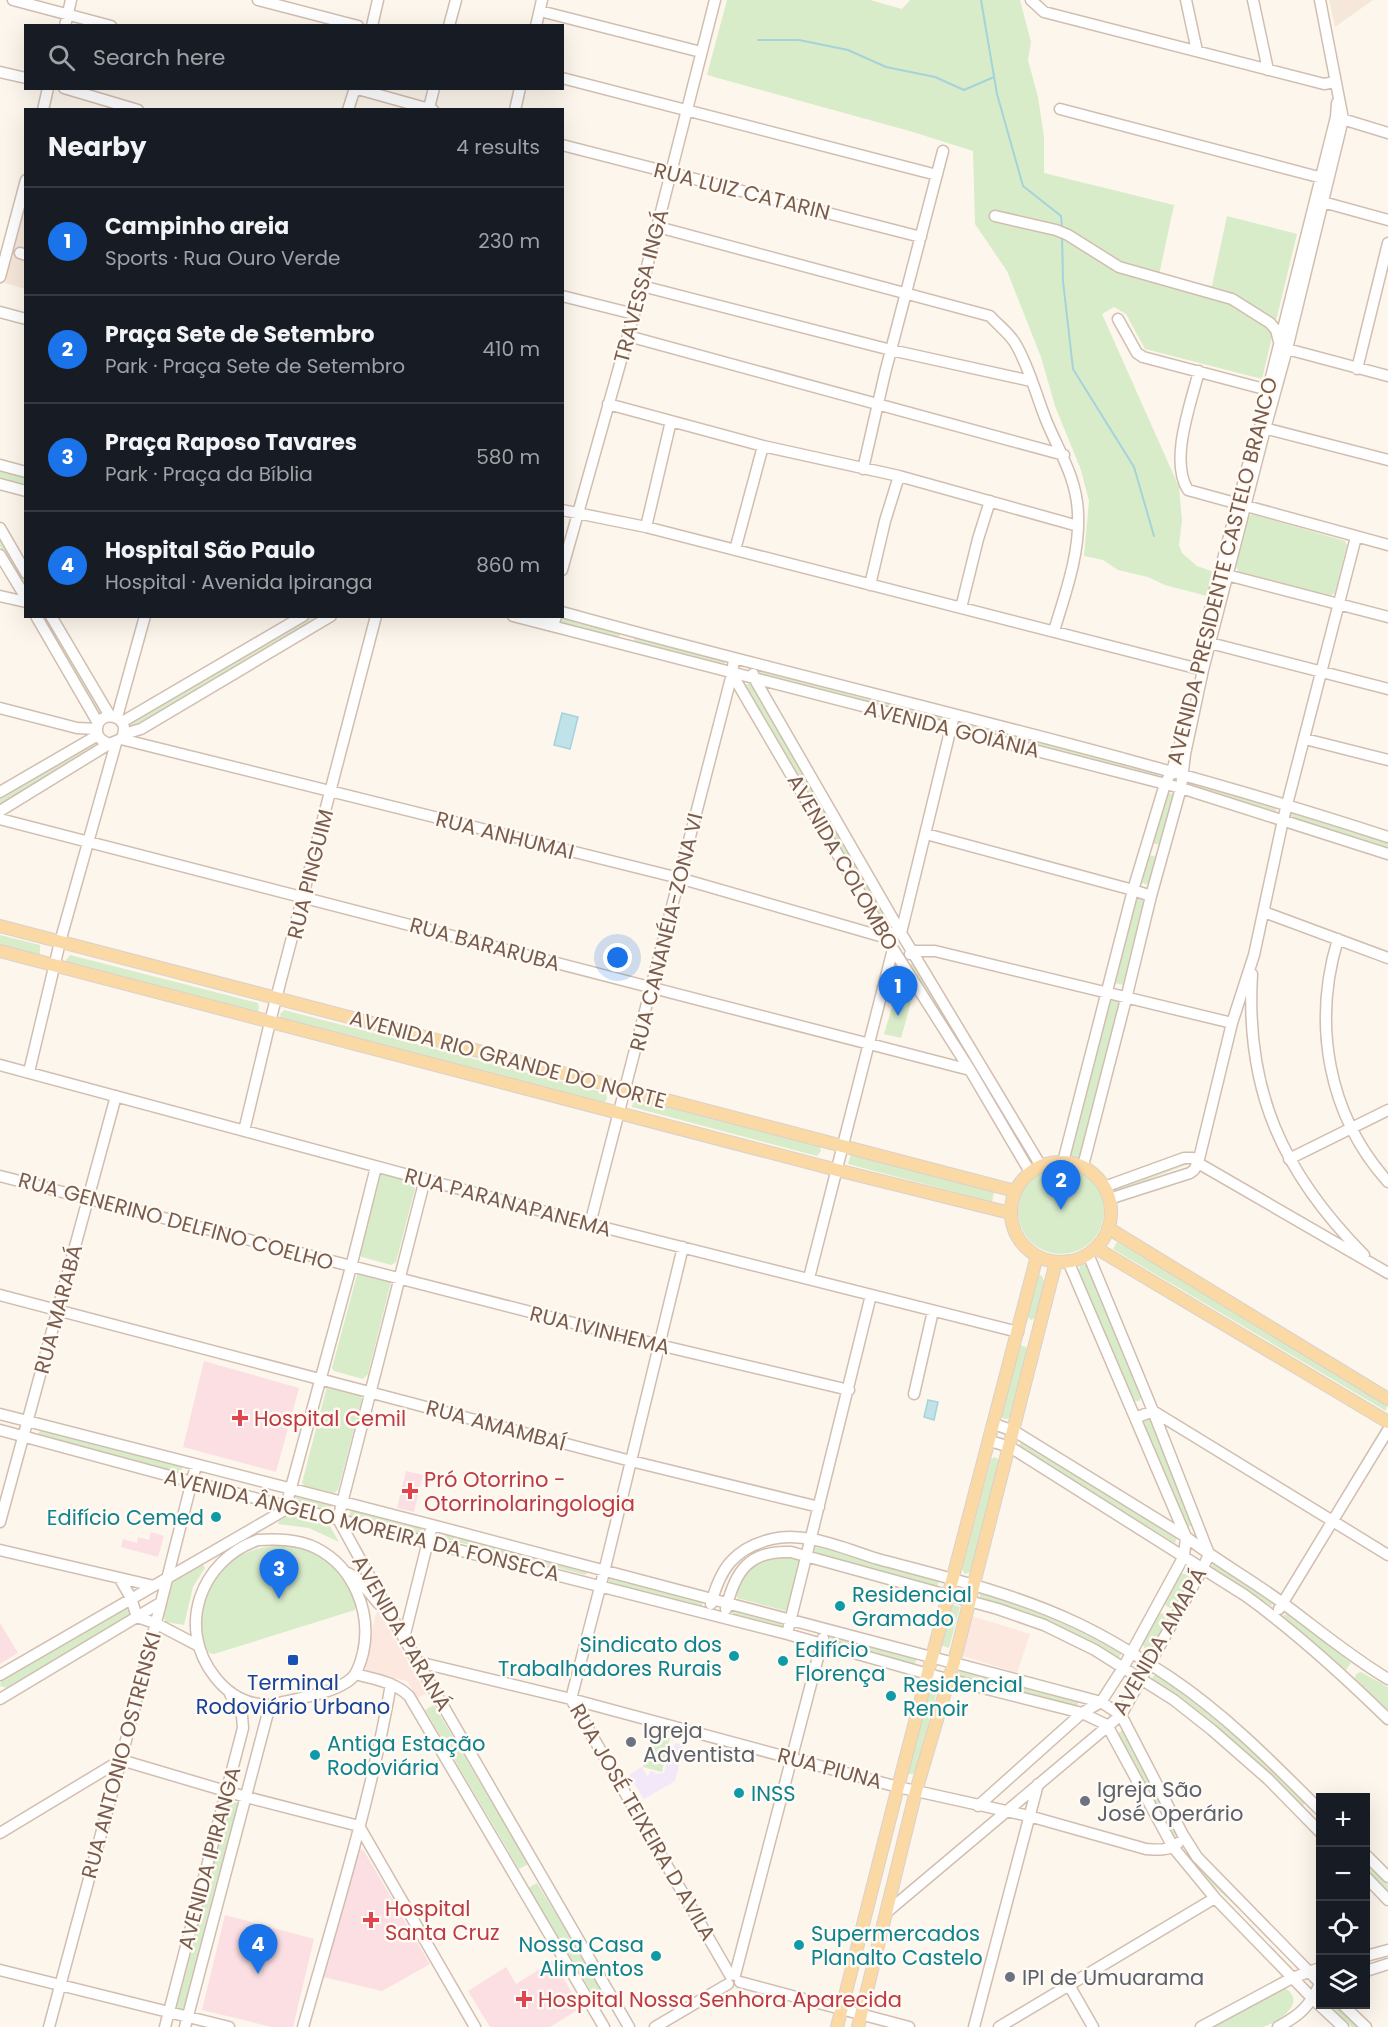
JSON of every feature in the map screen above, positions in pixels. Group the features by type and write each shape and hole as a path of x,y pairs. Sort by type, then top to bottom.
{"main road":[{"name":"AVENIDA RIO GRANDE DO NORTE","path":"0,926 1015,1191"},
{"name":"AVENIDA RIO GRANDE DO NORTE","path":"0,951 837,1170 1010,1213"},
{"path":"1063,1162 1083,1166 1096,1176 1109,1200 1110,1219 1108,1228 1092,1251 1062,1262 1037,1256 1023,1245 1018,1238 1010,1213 1015,1191 1036,1169 1063,1162"},
{"path":"1108,1228 1388,1399"},
{"path":"1092,1251 1388,1422"},
{"path":"839,2018 1037,1256"},
{"path":"859,2021 916,1791 954,1662 1010,1448 1036,1336 1062,1262"},
{"path":"1018,1332 1036,1336"},
{"path":"853,1965 854,1972 860,1978 868,1976 872,1970"},
{"path":"839,2018 849,2014 854,2015 859,2021"}],"street":[{"path":"13,0 66,20 96,24"},
{"path":"66,20 71,0"},
{"path":"258,0 350,24"},
{"path":"372,24 378,0"},
{"path":"450,24 456,0"},
{"name":"TRAVESSA INGÁ","path":"564,562 642,286 715,0"},
{"path":"1031,0 1044,12 1324,84 1335,82"},
{"path":"1186,0 1197,51"},
{"path":"1253,0 1268,70"},
{"name":"AVENIDA PRESIDENTE CASTELO BRANCO","path":"1083,1166 1151,896 1181,788 1177,772 1200,669 1261,428 1284,347 1340,118 1338,94 1320,0"},
{"path":"536,24 541,5 701,52"},
{"path":"0,72 24,78"},
{"path":"564,79 937,175"},
{"path":"43,108 48,90"},
{"path":"71,90 131,108"},
{"path":"349,108 355,90"},
{"path":"359,90 427,108"},
{"path":"431,108 434,90"},
{"path":"515,108 520,90"},
{"path":"1060,109 1325,178"},
{"path":"1340,118 1386,131"},
{"name":"RUA LUIZ CATARIN","path":"564,146 921,237"},
{"path":"863,468 943,151"},
{"path":"0,277 24,187"},
{"path":"1319,201 1388,220"},
{"path":"995,216 1056,230 1119,267 1232,299 1270,323 1284,347 1388,376"},
{"path":"658,226 990,316 1015,342 1047,422 1064,455 1074,491 1078,526 1072,567 1054,631"},
{"path":"1357,369 1388,243"},
{"path":"642,286 891,350 1031,381"},
{"path":"564,296 634,314"},
{"path":"0,312 24,318"},
{"path":"1118,319 1137,353 1143,357 1268,390"},
{"path":"628,336 1064,455"},
{"name":"AVENIDA PRESIDENTE CASTELO BRANCO","path":"1261,428 1268,390 1284,347"},
{"path":"1199,371 1181,448 1182,476 1188,490 1388,545"},
{"path":"608,404 763,446 899,476 1078,526"},
{"path":"646,527 671,421"},
{"path":"1261,428 1388,460"},
{"path":"735,550 763,446"},
{"path":"0,465 24,471"},
{"path":"870,585 885,521 899,476"},
{"path":"0,484 24,490"},
{"path":"961,608 990,501"},
{"path":"564,510 646,527 1200,669"},
{"path":"0,528 24,570"},
{"path":"1109,1200 1190,1173 1197,1167 1233,1023 1254,955 1283,820 1356,537"},
{"path":"0,555 24,597"},
{"path":"1224,575 1388,617"},
{"name":"AVENIDA PRESIDENTE CASTELO BRANCO","path":"1200,669 1210,643 1224,575"},
{"path":"0,596 24,600"},
{"name":"AVENIDA GOIÂNIA","path":"564,613 753,664 1177,772 1288,804 1388,837"},
{"path":"37,618 98,729 102,741 117,740"},
{"path":"29,1072 87,841 117,740 124,728 52,618"},
{"path":"116,718 144,618"},
{"path":"0,792 98,729 103,718 116,718 299,618"},
{"path":"0,811 328,618"},
{"name":"RUA PINGUIM","path":"244,1131 375,618"},
{"name":"AVENIDA GOIÂNIA","path":"526,618 546,621 625,646 732,674 1181,788 1388,854"},
{"path":"625,646 629,631"},
{"path":"1210,643 1388,689"},
{"name":"RUA CANANÉIA-ZONA VI","path":"590,1224 734,659"},
{"path":"753,664 754,678"},
{"name":"AVENIDA COLOMBO","path":"732,674 896,953 1036,1169"},
{"name":"AVENIDA COLOMBO","path":"754,678 1036,1169"},
{"path":"0,708 77,728 98,729"},
{"path":"887,938 891,933 901,933 954,715"},
{"path":"1305,739 1388,760"},
{"name":"RUA ANHUMAI","path":"117,740 679,878 887,938"},
{"name":"AVENIDA PRESIDENTE CASTELO BRANCO","path":"1063,1162 1133,890 1165,784 1177,772"},
{"name":"RUA BARARUBA","path":"0,819 305,896 970,1070"},
{"path":"926,834 1151,896"},
{"path":"1146,848 1163,853"},
{"path":"1264,912 1388,958"},
{"path":"1338,939 1330,966 1326,995 1325,1034 1331,1073 1351,1128 1371,1161 1388,1182"},
{"path":"809,1278 868,1044 896,953 907,957 912,951 935,951 1126,999 1233,1023"},
{"path":"1254,955 1252,993 1254,1059 1264,1100 1289,1159 1325,1213 1375,1265"},
{"name":"RUA PARANAPANEMA","path":"0,1065 590,1224 1018,1332"},
{"name":"RUA MARABÁ","path":"0,1522 116,1096"},
{"path":"1289,1159 1388,1110"},
{"path":"1104,1187 1185,1158 1193,1158 1388,1273"},
{"path":"0,1675 131,1598 272,1520 286,1506 376,1167"},
{"name":"RUA GENERINO DELFINO COELHO","path":"0,1176 351,1267"},
{"path":"338,1519 424,1179"},
{"name":"RUA JOSÉ TEIXEIRA D AVILA","path":"683,1247 571,1699 733,1979"},
{"name":"AVENIDA AMAPÁ","path":"887,1912 1120,1715 1209,1554 1092,1251"},
{"name":"AVENIDA AMAPÁ","path":"978,1806 1082,1713 1101,1702 1124,1668 1184,1556 1186,1537 1062,1262"},
{"name":"RUA IVINHEMA","path":"351,1267 659,1345 849,1390"},
{"name":"RUA AMAMBAÍ","path":"0,1295 631,1461 819,1507"},
{"path":"787,1634 871,1295"},
{"path":"914,1394 933,1311"},
{"path":"1134,1418 1153,1411 1388,1555"},
{"path":"0,1414 933,1656 1101,1702 1120,1715 1183,1835 1197,1857"},
{"path":"994,1424 1014,1431 1186,1537 1283,1603 1360,1663 1388,1679"},
{"name":"AVENIDA ÂNGELO MOREIRA DA FONSECA","path":"0,1430 192,1482 821,1643 928,1674 1082,1713 1107,1725"},
{"path":"1274,1616 1388,1430"},
{"path":"990,1441 1010,1448 1203,1568 1274,1616 1347,1679 1388,1719"},
{"name":"RUA ANTONIO OSTRENSKI","path":"49,2027 121,1760 196,1466"},
{"path":"264,1500 272,1520"},
{"name":"AVENIDA PARANÁ","path":"338,1519 398,1628 629,2027"},
{"path":"404,1638 432,1525"},
{"path":"708,1614 724,1569 732,1559 744,1550 773,1539 796,1537 811,1540 974,1586 1076,1623 1172,1679 1271,1759 1316,1805"},
{"path":"214,1570 236,1549 258,1540"},
{"path":"229,1543 283,1540 305,1544 326,1554 358,1580 398,1628"},
{"path":"229,1543 198,1604 195,1621 197,1645 205,1663 228,1692 242,1700 259,1705 270,1705 334,1688 355,1674 363,1649 366,1623 358,1593 345,1571"},
{"path":"0,1550 154,1586"},
{"path":"724,1618 736,1577 743,1567 757,1557 778,1551 807,1555 970,1601 1044,1625 1095,1650 1173,1700 1243,1756 1316,1828"},
{"path":"174,1552 188,1567"},
{"path":"120,1579 131,1598 137,1617"},
{"path":"0,1699 160,1603"},
{"path":"1157,1607 1175,1616"},
{"path":"137,1617 177,1633 197,1645"},
{"path":"655,2027 733,1979 825,1629"},
{"path":"151,1640 162,1634 177,1633"},
{"name":"RUA PIUNA","path":"418,1662 571,1699 898,1787 1029,1816 1146,1849 1173,1847"},
{"path":"1347,1679 1360,1663"},
{"name":"AVENIDA PARANÁ","path":"355,1674 391,1684 402,1689 409,1696 604,2027"},
{"path":"303,2027 359,1826 383,1730 391,1684"},
{"name":"AVENIDA IPIRANGA","path":"165,2027 243,1728 242,1716 228,1692"},
{"name":"AVENIDA IPIRANGA","path":"187,2022 270,1705"},
{"path":"1107,1725 1173,1847 1215,1898 1343,2027"},
{"path":"0,1833 121,1760 227,1792 359,1826 475,2027"},
{"path":"974,2027 1038,1783"},
{"path":"1303,1814 1316,1808"},
{"path":"1173,1847 1183,1843 1316,1980"},
{"path":"1370,1860 1388,1877"},
{"path":"516,1877 521,1879 531,1874 534,1863"},
{"path":"525,1893 527,1881 532,1878 544,1880"},
{"path":"1370,1882 1388,1900"},
{"path":"999,2027 1215,1898"},
{"path":"1241,1925 1256,1930 1259,1928 1259,1921"},
{"path":"1369,1955 1388,1950"},
{"path":"1370,1969 1388,1964"},
{"path":"1201,2027 1292,1978 1316,1969"},
{"path":"0,1970 169,2012 187,2022 229,2027"},
{"path":"733,1979 839,2018"},
{"path":"1069,1985 1093,2027"},
{"path":"1278,2027 1304,2011 1316,1993"},
{"path":"595,2012 601,2015 608,2014 613,2010 615,2003"},
{"path":"1347,2009 1366,2027"},
{"path":"859,2021 909,2027"}],"shaded area":[{"path":"1329,0 1373,0 1335,27"},
{"path":"24,211 24,289 5,283"},
{"name":"Hospital Cemil","path":"204,1361 299,1388 276,1472 183,1447"},
{"name":"Pró Otorrino - Otorrinolaringologia","path":"406,1471 423,1475 414,1512 397,1508"},
{"path":"151,1532 164,1536 158,1557 121,1547 123,1539 137,1543 138,1537 149,1540"},
{"path":"378,1610 427,1694 418,1699 407,1681 368,1672 365,1669"},
{"path":"972,1616 1030,1634 1017,1673 960,1655"},
{"path":"0,1623 18,1653 0,1664"},
{"path":"675,1743 684,1745 675,1781 644,1799 629,1775 642,1767 647,1776 650,1771 655,1774 664,1773 670,1748 673,1748"},
{"name":"Hospital Santa Cruz","path":"360,1849 364,1851 430,1964 382,1991 323,1977 349,1876"},
{"path":"225,1915 314,1939 293,2027 272,2027 202,2010"},
{"name":"Hospital Nossa Senhora Aparecida","path":"553,1961 581,2008 550,2027 490,2027 468,1991 506,1967 516,1984"}],"green space":[{"path":"727,0 870,0 902,9 910,0 1020,0 1031,42 1028,60 1038,97 1044,137 1044,173 1174,205 1159,275 1212,286 1227,216 1297,234 1262,379 1145,349 1126,314 1114,307 1102,314 1179,487 1182,520 1179,545 1182,553 1197,566 1214,572 1207,596 1118,570 1103,560 1084,556 1089,501 1081,470 1055,406 1041,357 1007,271 975,224 973,151 707,75"},
{"path":"0,470 24,477 24,484 0,478"},
{"path":"1252,514 1345,541 1347,545 1335,593 1329,596 1239,572 1236,566 1247,518"},
{"path":"0,534 24,575 24,585 0,546"},
{"path":"564,617 619,632 620,635 616,639 559,624 560,619"},
{"path":"42,618 47,618 101,713 96,717"},
{"path":"309,618 321,618 130,728 127,727 127,722"},
{"path":"635,637 725,661 725,665 633,643"},
{"path":"758,668 944,717 942,722 758,676 756,672"},
{"path":"750,683 891,923 886,926 745,685"},
{"path":"961,720 1159,773 1158,777 958,726"},
{"path":"92,743 97,744 96,749 0,805 0,797"},
{"path":"1186,780 1277,806 1276,811 1185,786"},
{"path":"1164,792 1174,794 1161,845 1151,843"},
{"path":"1292,809 1388,840 1388,849 1289,817"},
{"path":"1149,855 1157,857 1150,885 1142,883"},
{"path":"1135,897 1144,899 1123,985 1115,983"},
{"path":"0,935 40,945 40,956 0,948"},
{"path":"70,955 258,1003 259,1009 256,1014 66,963"},
{"path":"914,962 1034,1160 1030,1163 910,965"},
{"path":"896,994 912,999 901,1038 884,1034"},
{"path":"1111,998 1122,1001 1080,1161 1069,1158"},
{"path":"284,1010 606,1093 607,1099 603,1104 281,1019 280,1014"},
{"path":"634,1097 820,1146 821,1151 817,1156 632,1107"},
{"path":"851,1154 994,1192 992,1202 848,1164"},
{"path":"1189,1160 1191,1163 1113,1193 1112,1189"},
{"path":"1061,1168 1085,1175 1097,1187 1104,1211 1097,1235 1085,1247 1061,1254 1037,1247 1025,1235 1018,1211 1025,1187 1037,1175"},
{"path":"383,1171 417,1181 396,1262 391,1265 362,1257 359,1254 379,1174"},
{"path":"1117,1242 1388,1403 1386,1411 1113,1249"},
{"path":"1085,1264 1089,1266 1142,1396 1139,1401 1132,1401 1078,1273 1080,1266"},
{"path":"358,1271 391,1282 368,1374 363,1379 334,1371 332,1368"},
{"path":"1039,1275 1044,1281 1036,1317 1031,1320 1026,1315 1035,1278"},
{"path":"1019,1345 1026,1347 1027,1350 1012,1415 1004,1419 1001,1416"},
{"path":"327,1386 360,1393 362,1399 338,1490 334,1493 305,1486 302,1483"},
{"path":"1149,1418 1152,1419 1195,1524 1187,1528 1142,1422"},
{"path":"41,1429 182,1467 181,1475 37,1436"},
{"path":"1021,1442 1177,1538 1175,1543 1018,1447"},
{"path":"994,1457 1001,1460 971,1572 965,1574 962,1569 991,1460"},
{"path":"293,1495 331,1504 331,1510 329,1512 292,1503"},
{"path":"351,1510 422,1528 420,1534 349,1517"},
{"path":"295,1512 326,1519 339,1542 309,1528 278,1524 279,1521"},
{"path":"444,1533 588,1570 588,1572 585,1575 446,1539"},
{"path":"288,1545 315,1554 331,1564 344,1578 352,1593 355,1610 214,1654 209,1653 202,1639 201,1618 212,1583 221,1571 243,1554 271,1546"},
{"path":"816,1545 940,1579 937,1587 814,1553"},
{"path":"784,1553 801,1560 786,1611 737,1598 736,1592 745,1575 755,1565"},
{"path":"1213,1564 1274,1602 1271,1606 1210,1568"},
{"path":"203,1565 205,1568 193,1587 184,1625 166,1622 163,1616 173,1581"},
{"path":"1179,1573 1186,1574 1190,1578 1175,1607 1170,1608 1164,1602"},
{"path":"610,1576 703,1600 702,1607 608,1584"},
{"path":"981,1592 1052,1619 1121,1654 1118,1660 979,1599"},
{"path":"951,1604 960,1607 949,1648 940,1645"},
{"path":"733,1607 785,1620 783,1628 731,1615"},
{"path":"127,1608 131,1614 129,1617 7,1688 0,1686 1,1679"},
{"path":"1160,1613 1164,1614 1166,1621 1151,1648 1144,1648 1142,1641"},
{"path":"1287,1613 1351,1663 1346,1670 1283,1616"},
{"path":"831,1633 917,1656 915,1665 829,1642"},
{"path":"960,1670 1079,1701 1077,1708 958,1677"},
{"path":"1361,1672 1388,1687 1388,1713 1355,1678 1356,1674"},
{"path":"1155,1674 1214,1719 1270,1768 1306,1802 1301,1808 1151,1680"},
{"path":"931,1680 939,1684 915,1774 907,1774"},
{"path":"434,1705 528,1864 519,1869 425,1710"},
{"path":"1123,1730 1178,1835 1172,1838 1118,1733"},
{"path":"651,1733 670,1738 662,1772 643,1767"},
{"path":"227,1800 238,1803 185,2011 174,2008"},
{"path":"1184,1848 1187,1848 1252,1920 1207,1879"},
{"path":"1370,1867 1388,1885 1388,1893 1370,1875"},
{"path":"537,1883 611,2004 602,2009 528,1888"},
{"path":"1278,1987 1289,1991 1293,2002 1288,2012 1278,2020 1262,2027 1214,2027 1216,2022"},
{"path":"1333,2009 1341,2009 1360,2027 1352,2027"}],"water":[{"path":"562,713 578,717 570,749 554,745"},
{"path":"928,1400 938,1402 934,1420 924,1417"}],"waterway":[{"path":"981,0 997,94 1023,186 1061,216 1062,227"},
{"path":"758,40 799,40 848,50 886,67 935,77 964,90 994,77"},
{"path":"1062,236 1063,281 1073,369 1134,467 1154,536"}],"place":[{"name":"Campinho areia","path":"898,1016"},
{"name":"Praça Sete de Setembro","path":"1061,1210"},
{"name":"Hospital Cemil","path":"240,1418"},
{"name":"Pró Otorrino - Otorrinolaringologia","path":"410,1491"},
{"name":"Edifício Cemed","path":"216,1517"},
{"name":"Praça Raposo Tavares","path":"279,1599"},
{"name":"Residencial Gramado","path":"840,1606"},
{"name":"Sindicato dos Trabalhadores Rurais","path":"734,1656"},
{"name":"Terminal Rodoviário Urbano","path":"293,1660"},
{"name":"Edifício Florença","path":"783,1661"},
{"name":"Residencial Renoir","path":"891,1696"},
{"name":"Igreja Adventista","path":"631,1742"},
{"name":"Antiga Estação Rodoviária","path":"315,1755"},
{"name":"INSS","path":"739,1793"},
{"name":"Igreja São José Operário","path":"1085,1801"},
{"name":"Hospital Santa Cruz","path":"371,1920"},
{"name":"Supermercados Planalto Castelo","path":"799,1945"},
{"name":"Nossa Casa Alimentos","path":"656,1956"},
{"name":"Hospital São Paulo","path":"258,1974"},
{"name":"IPI de Umuarama","path":"1010,1977"},
{"name":"Hospital Nossa Senhora Aparecida","path":"524,1999"}]}
